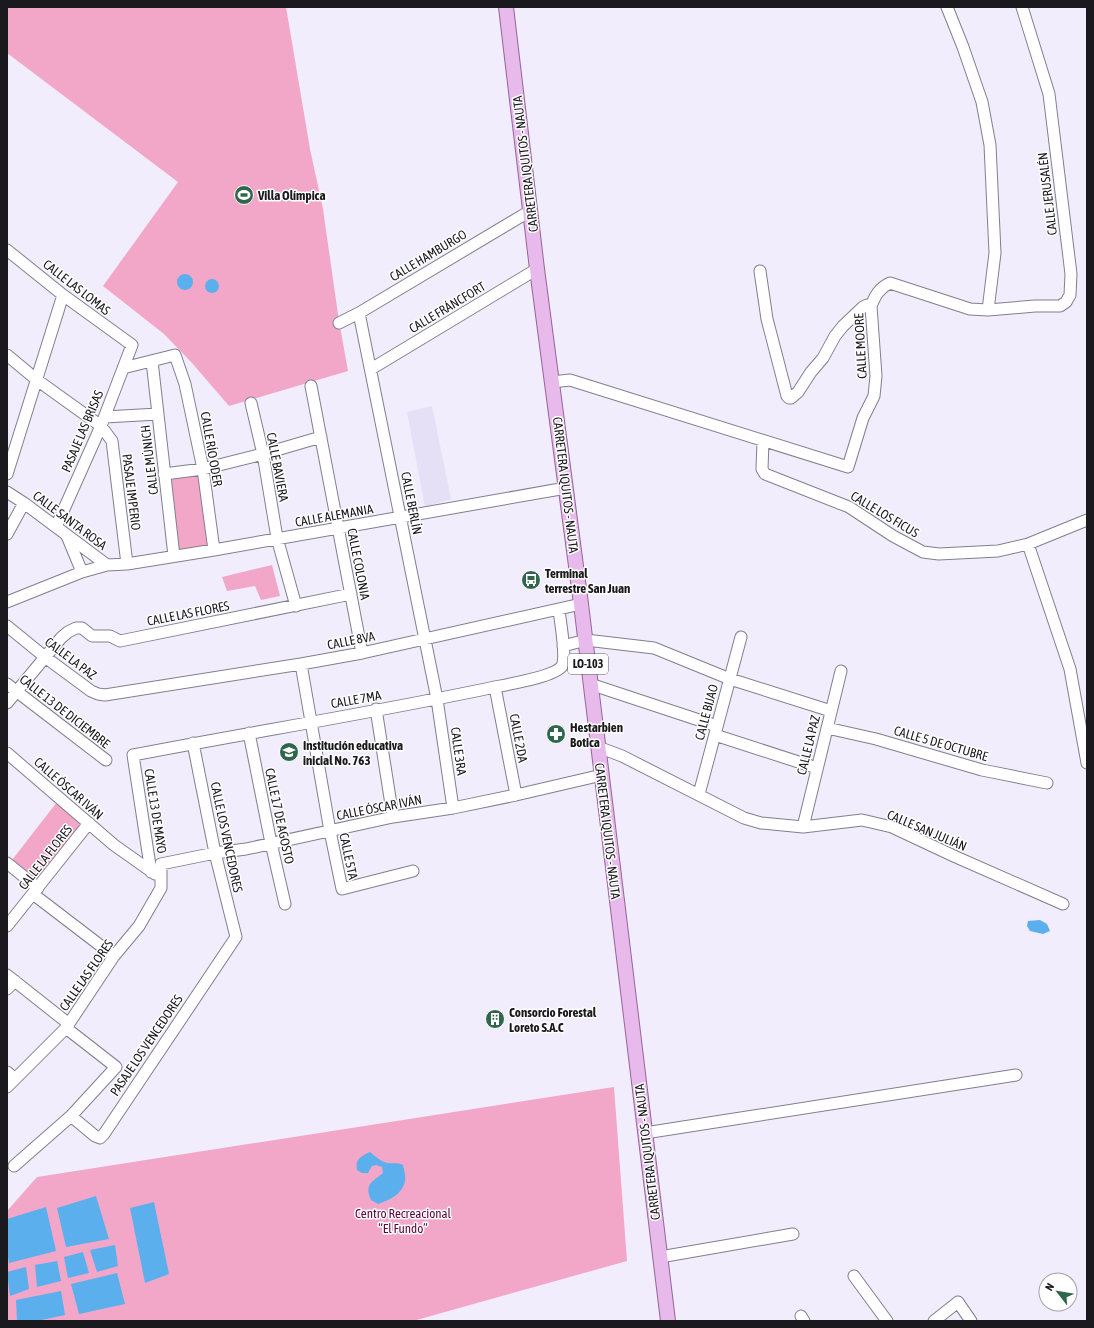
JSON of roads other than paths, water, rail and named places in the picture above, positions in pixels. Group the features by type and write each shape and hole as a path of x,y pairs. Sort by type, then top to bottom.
{"main road":[{"name":"CARRETERA IQUITOS - NAUTA","path":"506,7 537,269 586,640 590,684 668,1321"}],"street":[{"path":"947,7 982,102 990,145 995,253 988,310"},
{"name":"CALLE JERUSALÉN","path":"988,310 1035,306 1060,306 1066,302 1070,295 1071,274 1049,94 1022,7"},
{"name":"CALLE HAMBURGO","path":"339,323 530,211"},
{"name":"CALLE LAS LOMAS","path":"7,250 63,295 132,345"},
{"name":"CALLE FRÁNCFORT","path":"371,369 537,269"},
{"path":"760,271 767,319 787,396 789,398 798,392 811,372 823,358 835,336 843,326 867,305 872,306"},
{"name":"CALLE MOORE","path":"552,382 570,380 848,467 863,418 874,396 876,376 872,306 875,296 883,286 890,283 970,309 988,310"},
{"path":"7,474 63,295"},
{"name":"CALLE BERLÍN","path":"359,312 437,699"},
{"name":"PASAJE LAS BRISAS","path":"56,527 103,422 132,345"},
{"path":"7,355 37,380 103,422 158,414"},
{"name":"CALLE RÍO ODER","path":"152,361 175,355 185,384 203,469 214,550"},
{"path":"123,368 152,361"},
{"name":"CALLE MÚNICH","path":"152,361 174,556"},
{"name":"CALLE COLONIA","path":"311,386 362,653"},
{"name":"CALLE BAVIERA","path":"251,403 277,538 296,606"},
{"name":"PASAJE IMPERIO","path":"103,422 112,441 127,564"},
{"path":"164,474 203,469 321,437"},
{"name":"CALLE LOS FICUS","path":"763,441 762,469 765,474 849,507 893,536 923,552 939,554 998,551 1028,544"},
{"name":"CALLE ALEMANIA","path":"107,565 127,564 214,550 566,488"},
{"name":"CALLE SANTA ROSA","path":"7,492 107,565"},
{"path":"7,534 24,503"},
{"path":"1087,520 1028,544 1070,669 1084,725 1087,763"},
{"path":"67,536 82,572"},
{"name":"CALLE SANTA ROSA","path":"7,602 82,572 107,565"},
{"name":"CALLE LAS FLORES","path":"45,657 61,638 76,628 82,628 92,636 110,636 120,641 351,594"},
{"name":"CALLE 8VA","path":"124,691 301,664 362,653 581,604"},
{"name":"CALLE 7MA","path":"133,755 376,709 437,699 539,678 556,672 562,666 564,658 559,609"},
{"name":"CALLE LA PAZ","path":"7,626 45,657 91,691 105,695 124,691"},
{"name":"CALLE BIJAO","path":"699,794 741,637"},
{"path":"563,646 586,640 654,648 730,679 832,710"},
{"path":"7,703 45,657"},
{"name":"CALLE 5TA","path":"301,664 330,831 342,889 413,871"},
{"name":"CALLE LA PAZ","path":"803,827 841,671"},
{"name":"CALLE 13 DE DICIEMBRE","path":"7,684 106,760"},
{"path":"590,684 817,768"},
{"name":"CALLE 2DA","path":"495,687 516,795"},
{"name":"CALLE 3RA","path":"437,699 452,808"},
{"path":"376,709 393,817"},
{"name":"CALLE 5 DE OCTUBRE","path":"827,728 876,739 982,770 1047,783"},
{"name":"CALLE 17 DE AGOSTO","path":"249,733 285,904"},
{"name":"CALLE LOS VENCEDORES","path":"193,743 215,853 236,937"},
{"name":"CALLE SAN JULIÁN","path":"598,747 622,756 744,818 761,823 803,827 862,820 892,827 1063,904"},
{"name":"CALLE ÓSCAR IVÁN","path":"7,753 114,845 162,880"},
{"name":"CALLE 13 DE MAYO","path":"133,755 151,872"},
{"name":"CALLE ÓSCAR IVÁN","path":"161,864 215,853 246,849 393,817 452,808 602,775"},
{"name":"CALLE LA FLORES","path":"7,926 89,823"},
{"path":"7,863 36,891 114,956"},
{"name":"CALLE LAS FLORES","path":"7,1087 11,1076 67,1026 114,956 139,926 161,888 161,864"},
{"name":"PASAJE LOS VENCEDORES","path":"71,1116 95,1136 100,1138 104,1134 236,937"},
{"path":"10,981 116,1067 71,1116 14,1166"},
{"path":"645,1133 1016,1075"},
{"path":"660,1257 793,1234"},
{"path":"854,1276 887,1321"},
{"path":"934,1321 958,1302 971,1321"}],"water":[{"path":"182,274 188,274 193,279 191,288 188,290 182,290 177,285 177,279"},
{"path":"209,279 215,279 219,283 219,289 215,293 209,293 205,289 205,283"},
{"path":"1040,920 1047,924 1050,931 1043,934 1030,931 1027,926 1028,921"},
{"path":"370,1152 384,1162 403,1165 405,1175 405,1181 401,1190 391,1199 378,1204 371,1200 368,1190 370,1184 383,1173 382,1167 376,1165 372,1166 368,1173 362,1173 357,1170 359,1158"},
{"path":"96,1196 109,1239 66,1247 57,1208"},
{"path":"154,1202 169,1274 145,1283 130,1208"},
{"path":"46,1207 56,1251 9,1263 7,1251 7,1219"},
{"path":"115,1245 118,1266 97,1272 90,1250"},
{"path":"83,1252 89,1273 68,1278 64,1257"},
{"path":"57,1261 61,1281 37,1287 35,1265"},
{"path":"26,1267 29,1289 10,1296 7,1272"},
{"path":"117,1273 125,1304 79,1314 71,1284"},
{"path":"61,1291 65,1315 37,1321 17,1321 16,1300"}],"place":[{"name":"Villa Olímpica","path":"244,195"},
{"name":"Terminal terrestre San Juan","path":"531,580"},
{"name":"Hestarbien Botica","path":"556,734"},
{"name":"Institución educativa inicial No. 763","path":"289,752"},
{"name":"Consorcio Forestal Loreto S.A.C","path":"495,1019"}],"park label":[{"name":"Centro Recreacional “El Fundo”","path":"403,1220"}]}
